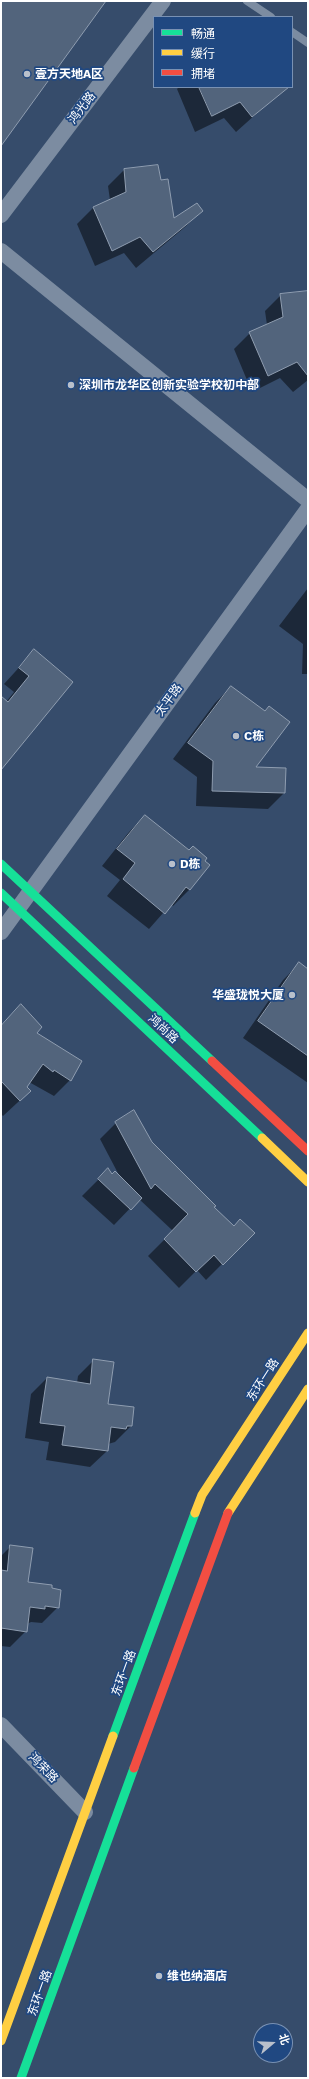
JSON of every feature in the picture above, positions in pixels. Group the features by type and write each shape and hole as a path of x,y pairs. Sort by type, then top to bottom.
{"main road":[{"name":"鸿尚路","path":"1,864 308,1151"},
{"name":"鸿尚路","path":"1,894 308,1182"},
{"name":"东环一路","path":"1,2041 202,1495 308,1333"},
{"name":"东环一路","path":"21,2078 229,1509 308,1389"}],"street":[{"name":"鸿光路","path":"1,215 163,1"},
{"path":"1,251 308,500"},
{"name":"太平路","path":"1,932 308,509"},
{"name":"鸿荣路","path":"1,1725 85,1812"}],"lane":[{"path":"248,1 270,16"},
{"path":"293,33 308,43"}],"building":[{"name":"壹方天地A区","path":"1,1 106,1 1,146"},
{"path":"199,88 288,88 252,117 240,102 212,116"},
{"path":"158,165 161,180 168,179 174,218 197,203 203,211 153,252 140,237 112,251 93,207 126,192 124,169"},
{"path":"308,291 308,376 297,362 268,376 249,332 283,317 280,294"},
{"path":"34,649 73,682 1,770 1,696 8,702 29,676 19,668"},
{"name":"C栋","path":"231,686 265,711 269,706 290,722 256,767 286,768 285,793 212,791 213,761 188,743"},
{"name":"D栋","path":"145,815 189,850 193,846 207,858 205,861 210,865 190,890 186,887 165,914 123,879 135,863 117,849"},
{"name":"华盛珑悦大厦","path":"299,962 308,969 308,1056 258,1021"},
{"path":"21,1004 42,1027 37,1033 82,1061 71,1081 54,1070 53,1072 43,1064 27,1087 31,1091 20,1101 1,1081 1,1026"},
{"path":"134,1110 152,1142 216,1206 214,1207 234,1226 240,1219 255,1233 223,1265 214,1255 196,1272 164,1239 188,1214 155,1184 151,1189 115,1122"},
{"path":"108,1168 112,1174 115,1171 142,1198 131,1210 98,1179"},
{"path":"93,1359 114,1362 108,1404 134,1407 132,1426 127,1426 126,1429 111,1427 108,1451 62,1445 65,1426 40,1423 47,1377 90,1384"},
{"path":"10,1545 33,1548 28,1582 52,1585 52,1588 61,1590 59,1608 45,1606 45,1609 30,1607 27,1632 1,1628 1,1570 7,1571"}],"traffic: fast":[{"path":"1,864 212,1061"},
{"path":"1,893 262,1138"},
{"path":"113,1736 195,1513"},
{"path":"21,2078 134,1768"}],"traffic: slow":[{"path":"262,1138 308,1182"},
{"path":"195,1513 202,1495 308,1333"},
{"path":"228,1513 308,1389"},
{"path":"1,2041 113,1736"}],"traffic: jam":[{"path":"212,1061 308,1151"},
{"path":"134,1768 228,1513"}],"place":[{"name":"壹方天地A区","path":"27,74"},
{"name":"深圳市龙华区创新实验学校初中部","path":"71,385"},
{"name":"C栋","path":"236,736"},
{"name":"D栋","path":"172,864"},
{"name":"华盛珑悦大厦","path":"292,995"},
{"name":"维也纳酒店","path":"159,1976"}]}
